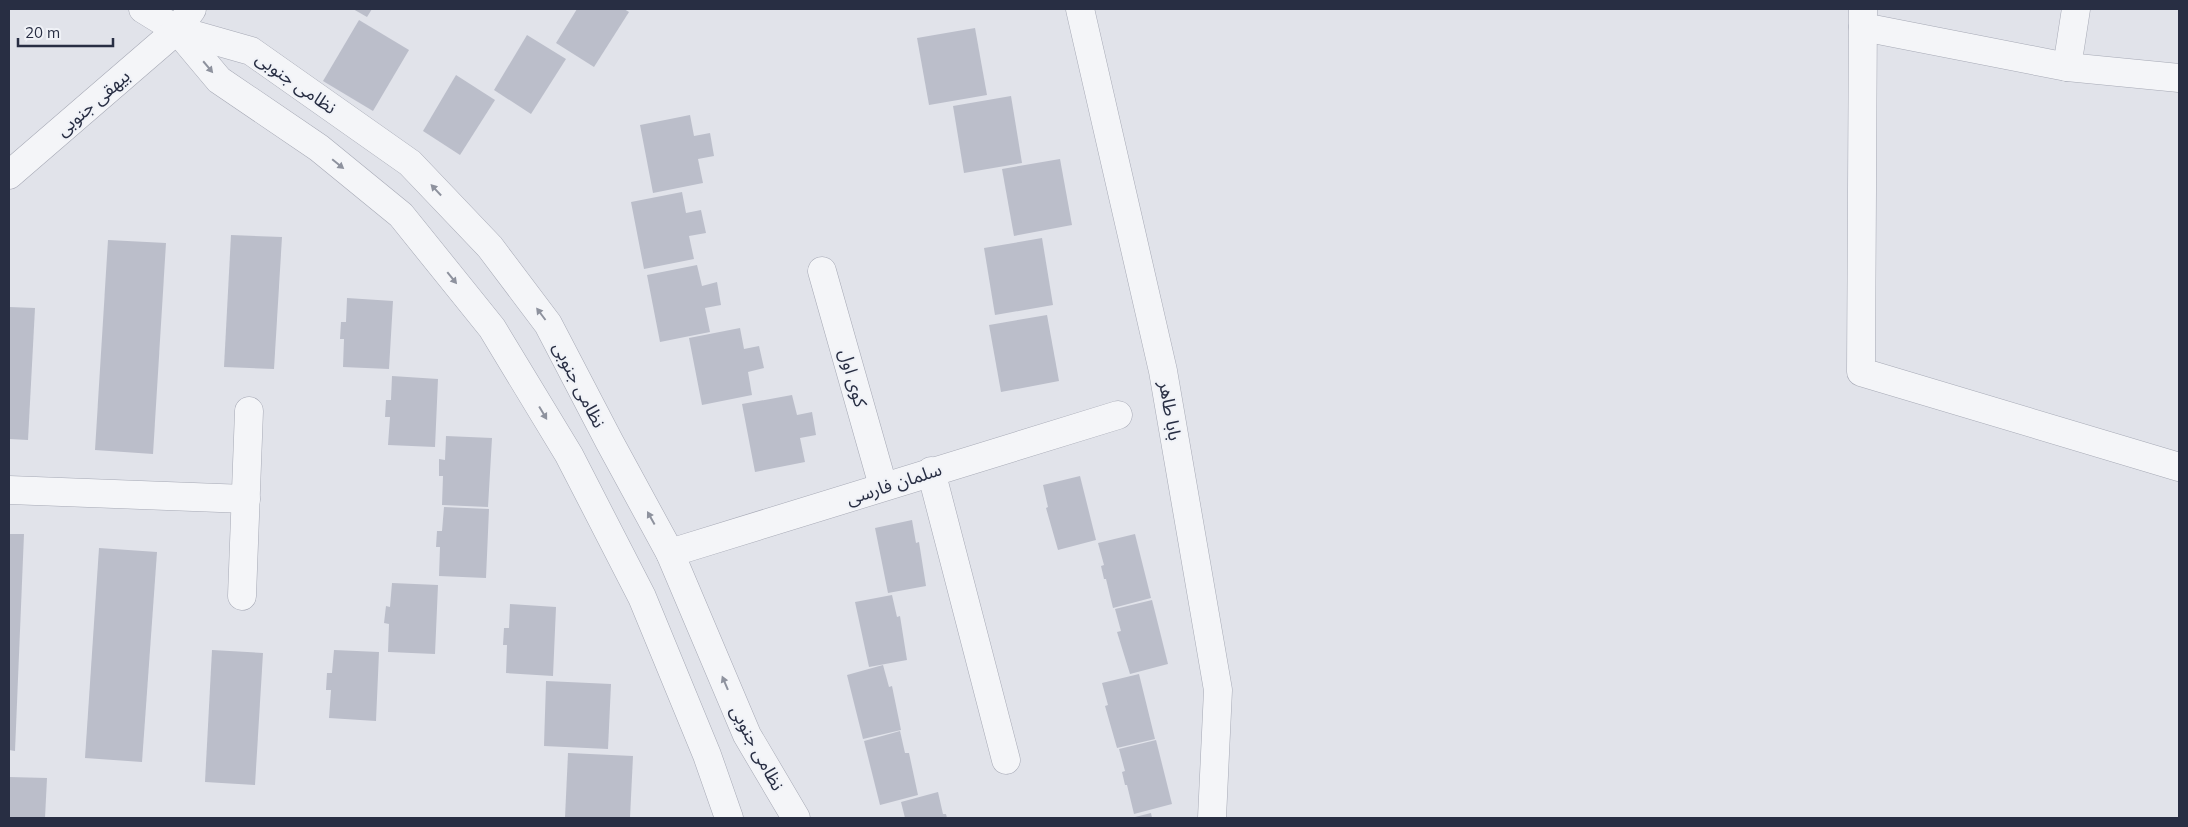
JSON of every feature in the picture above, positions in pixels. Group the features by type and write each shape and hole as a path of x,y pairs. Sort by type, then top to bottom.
{"street":[{"path":"143,9 185,19 219,80 319,148 401,215 492,328 569,455 642,597 707,756 729,818"},
{"name":"بابا طاهر","path":"1080,9 1164,371 1218,690 1212,818"},
{"path":"2067,67 2076,9"},
{"path":"2179,78 2067,67 1863,18 1862,372 2179,467"},
{"name":"بیهقی جنوبی","path":"9,175 185,19"},
{"name":"نظامی جنوبی","path":"185,19 251,50 410,163 490,247 548,324 670,552 747,735 796,818"},
{"name":"کوی اول","path":"822,271 883,486"},
{"path":"242,596 249,411"},
{"name":"سلمان فارسی","path":"670,552 1118,415"},
{"path":"931,472 1006,760"},
{"path":"9,490 246,499"}],"building":[{"path":"353,9 372,9 367,17"},
{"path":"577,9 624,9 629,12 594,67 556,43"},
{"path":"359,20 409,50 373,111 323,81"},
{"path":"975,28 987,95 929,105 917,38"},
{"path":"527,35 566,59 531,114 494,90"},
{"path":"456,75 495,100 460,155 423,131"},
{"path":"1011,96 1022,163 964,173 953,106"},
{"path":"690,115 694,136 710,133 714,156 698,159 703,183 653,193 640,125"},
{"path":"1060,159 1072,225 1014,236 1002,169"},
{"path":"682,192 686,213 701,210 706,233 689,236 694,259 644,269 631,202"},
{"path":"231,235 282,237 274,369 224,367"},
{"path":"1042,238 1053,305 995,315 984,248"},
{"path":"108,240 166,243 153,454 95,450"},
{"path":"697,265 702,286 717,282 721,305 705,308 710,332 660,342 647,275"},
{"path":"347,298 393,301 389,369 343,367 344,339 340,339 341,322 346,322"},
{"path":"9,307 35,308 28,440 9,439"},
{"path":"1047,315 1059,381 1001,392 989,325"},
{"path":"740,328 744,349 759,346 764,368 748,372 752,395 702,405 689,338"},
{"path":"392,376 438,379 435,447 388,445 390,417 385,417 386,400 391,400"},
{"path":"792,395 797,415 812,412 816,435 800,438 805,462 755,472 742,404"},
{"path":"446,436 492,438 488,507 442,505 443,476 439,476 439,459 445,460"},
{"path":"1080,476 1096,540 1058,550 1046,508 1048,507 1043,485"},
{"path":"444,507 489,509 486,578 439,576 440,547 436,547 437,531 442,531"},
{"path":"912,520 916,543 919,542 926,586 888,593 875,528"},
{"path":"9,534 24,534 15,751 9,750"},
{"path":"1135,534 1151,598 1113,608 1101,566 1104,565 1098,543"},
{"path":"99,548 157,552 142,762 85,758"},
{"path":"392,583 438,585 435,654 388,652 389,624 384,623 386,606 390,607"},
{"path":"892,595 897,617 900,616 907,660 869,667 855,602"},
{"path":"1152,600 1168,664 1130,674 1117,632 1121,631 1115,609"},
{"path":"510,604 556,607 553,676 506,673 507,645 503,645 504,628 509,628"},
{"path":"212,650 263,653 255,785 205,782"},
{"path":"334,650 379,652 376,721 329,718 331,690 326,690 327,673 332,673"},
{"path":"883,665 889,687 892,686 901,730 863,739 847,675"},
{"path":"1139,674 1155,739 1117,748 1105,706 1108,705 1102,683"},
{"path":"546,681 611,684 608,749 544,746"},
{"path":"900,731 905,753 909,753 918,795 880,805 864,741"},
{"path":"1156,740 1172,804 1134,814 1122,772 1125,771 1119,749"},
{"path":"568,753 633,756 630,818 565,818"},
{"path":"9,777 47,778 45,818 9,818"},
{"path":"938,792 943,814 946,814 947,818 905,818 901,802"},
{"path":"1151,813 1152,818 1131,818"}]}
